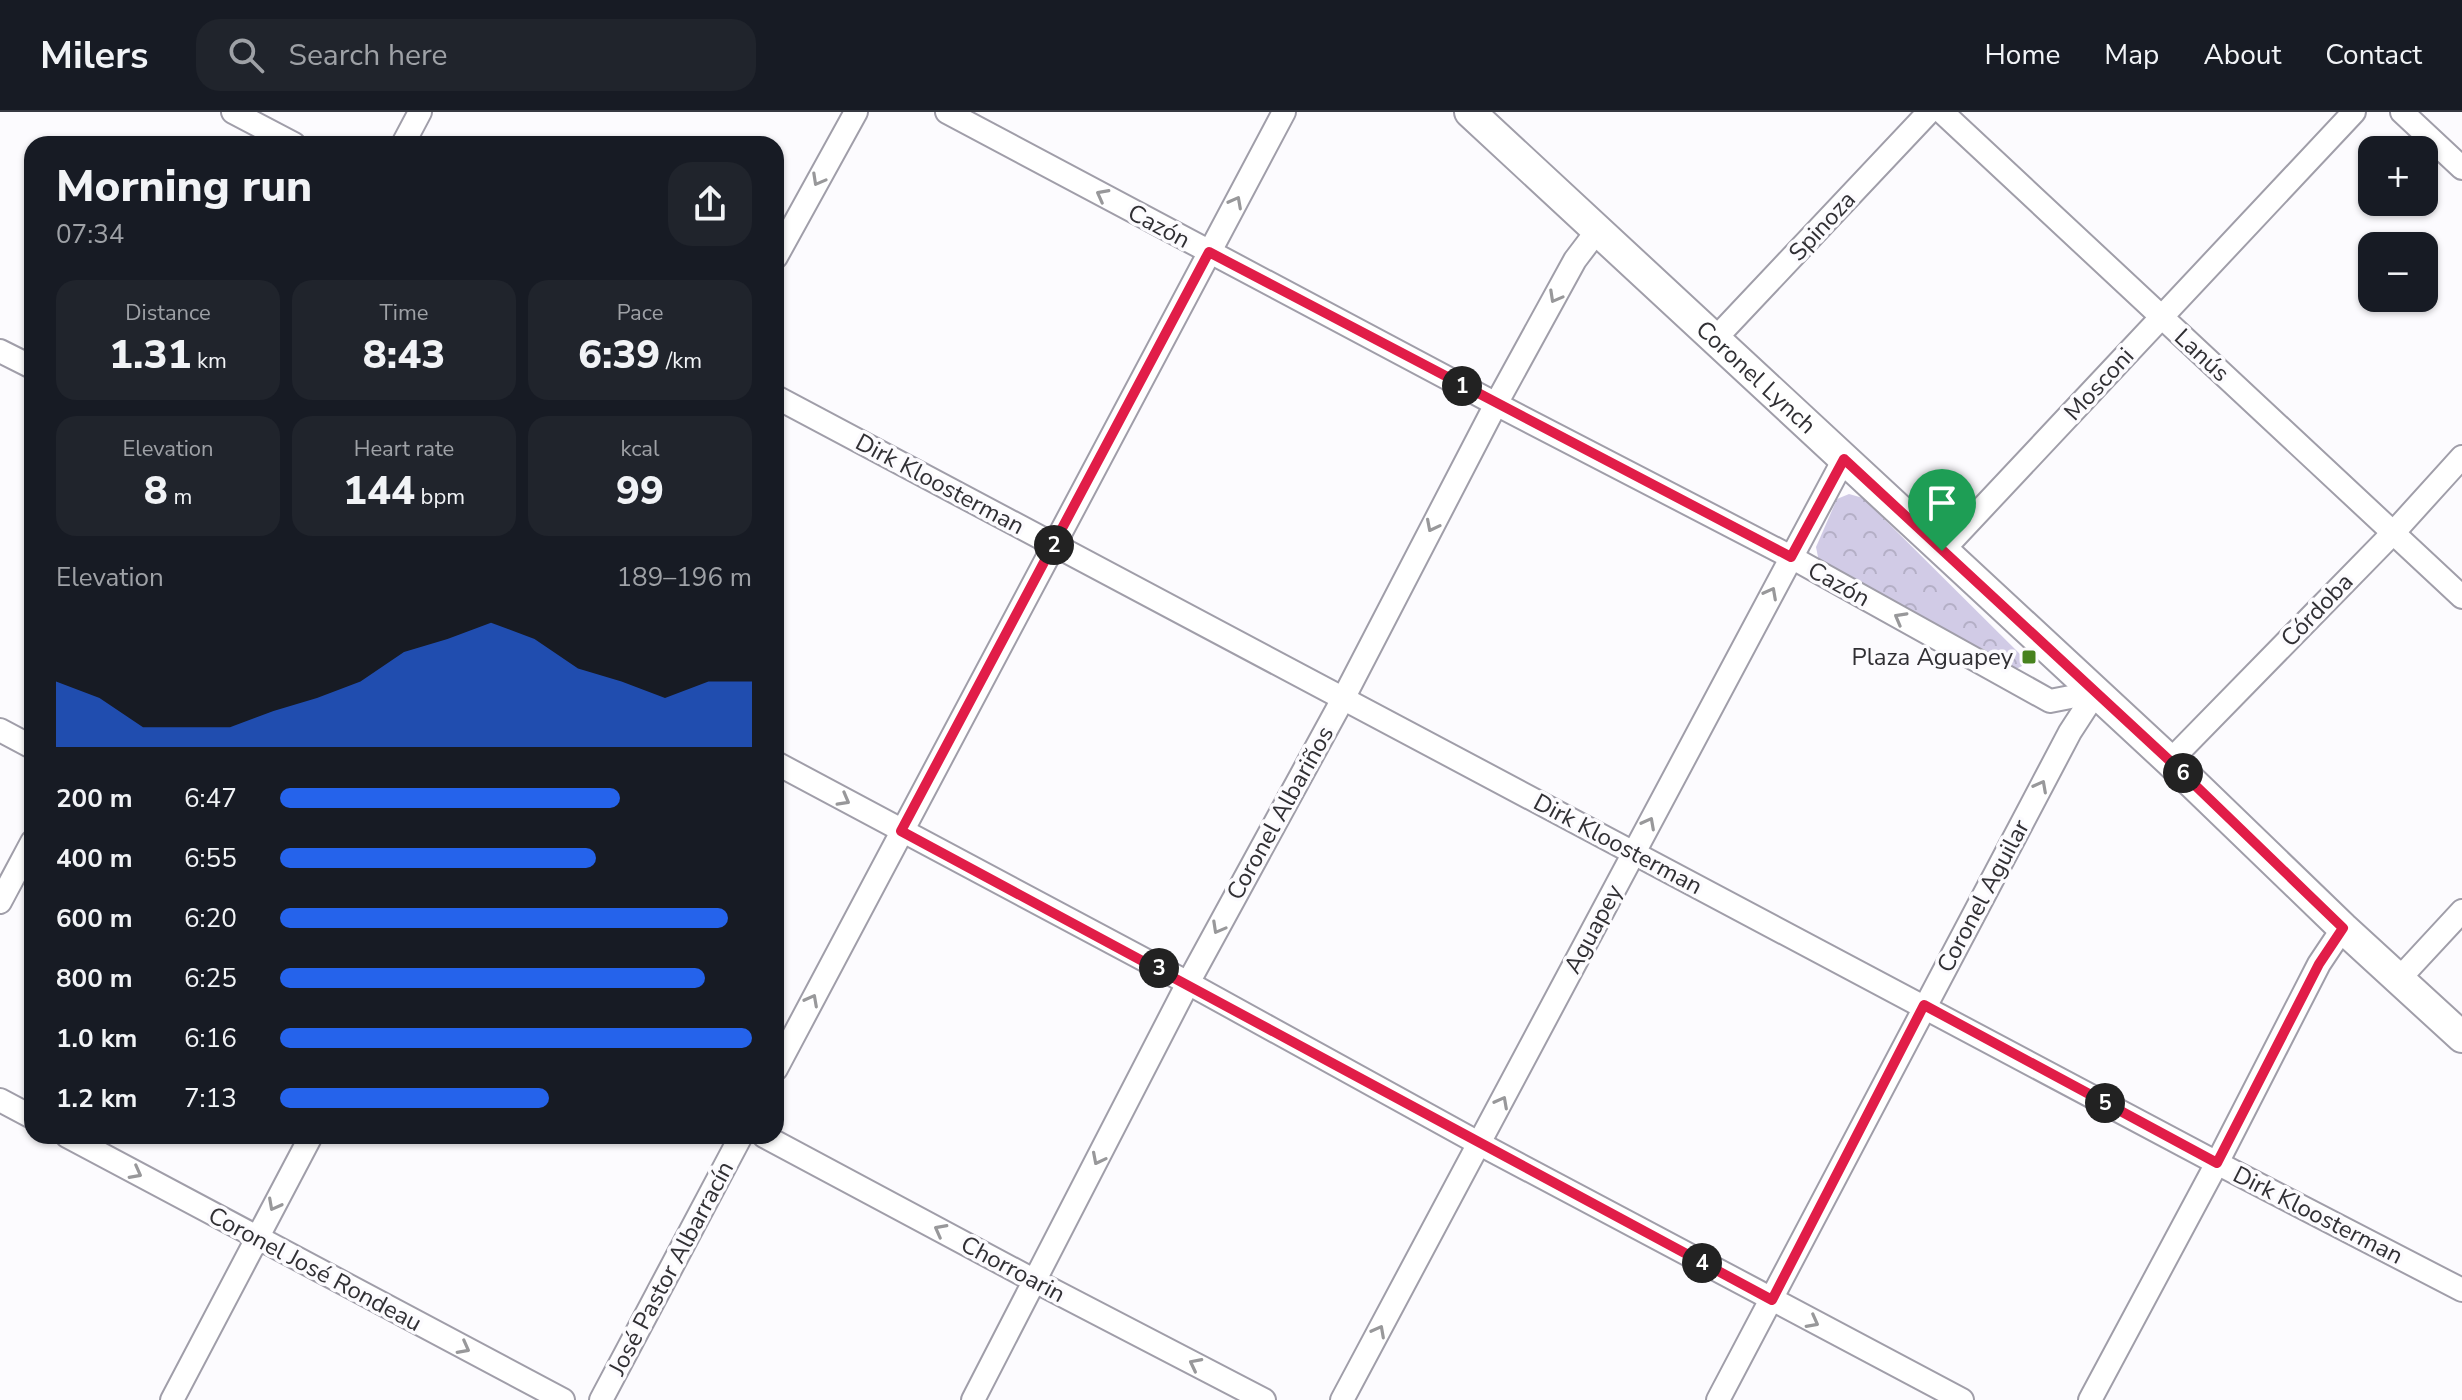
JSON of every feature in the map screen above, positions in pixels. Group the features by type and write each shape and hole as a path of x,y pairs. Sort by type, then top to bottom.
{"street":[{"path":"233,112 279,136"},
{"path":"407,136 420,112"},
{"path":"784,242 856,112"},
{"name":"Cazón","path":"947,112 1791,557 2050,701 2096,692"},
{"path":"784,1054 1284,112"},
{"name":"Spinoza","path":"1714,340 1929,112"},
{"name":"Lanús","path":"1942,112 2462,597"},
{"name":"Mosconi","path":"1942,551 2354,112"},
{"path":"2402,112 2462,168"},
{"name":"Coronel Lynch","path":"1480,115 1597,231 2096,692 2462,1037"},
{"name":"Coronel Albariños","path":"973,1400 1188,983 1344,697 1496,404 1575,260 1597,231"},
{"path":"0,351 24,363"},
{"name":"Dirk Kloosterman","path":"784,401 2217,1163 2462,1290"},
{"name":"Córdoba","path":"2170,761 2394,532 2462,457"},
{"name":"Aguapey","path":"1342,1400 1844,459"},
{"name":"Coronel Aguilar","path":"1718,1400 1924,1005 2070,732 2096,692"},
{"path":"0,730 24,743"},
{"path":"784,767 1188,983 1480,1144 1962,1400"},
{"path":"0,902 24,857"},
{"path":"2399,979 2462,911"},
{"path":"2090,1400 2319,964 2343,928"},
{"path":"0,1100 24,1113"},
{"name":"Coronel José Rondeau","path":"82,1144 563,1400"},
{"path":"172,1400 307,1144"},
{"name":"José Pastor Albarracín","path":"601,1400 737,1144"},
{"name":"Chorroarin","path":"779,1144 1264,1400"}],"green space":[{"path":"1849,494 1863,498 2025,659 2022,666 2016,669 1819,562 1816,547 1837,499"}],"place":[{"name":"Plaza Aguapey","path":"2029,657"}],"route":[{"path":"1209,252 1791,557 1844,459 1942,551 2170,761 2343,928 2319,964 2217,1163 1924,1005 1772,1300 901,831 1209,252"}]}
